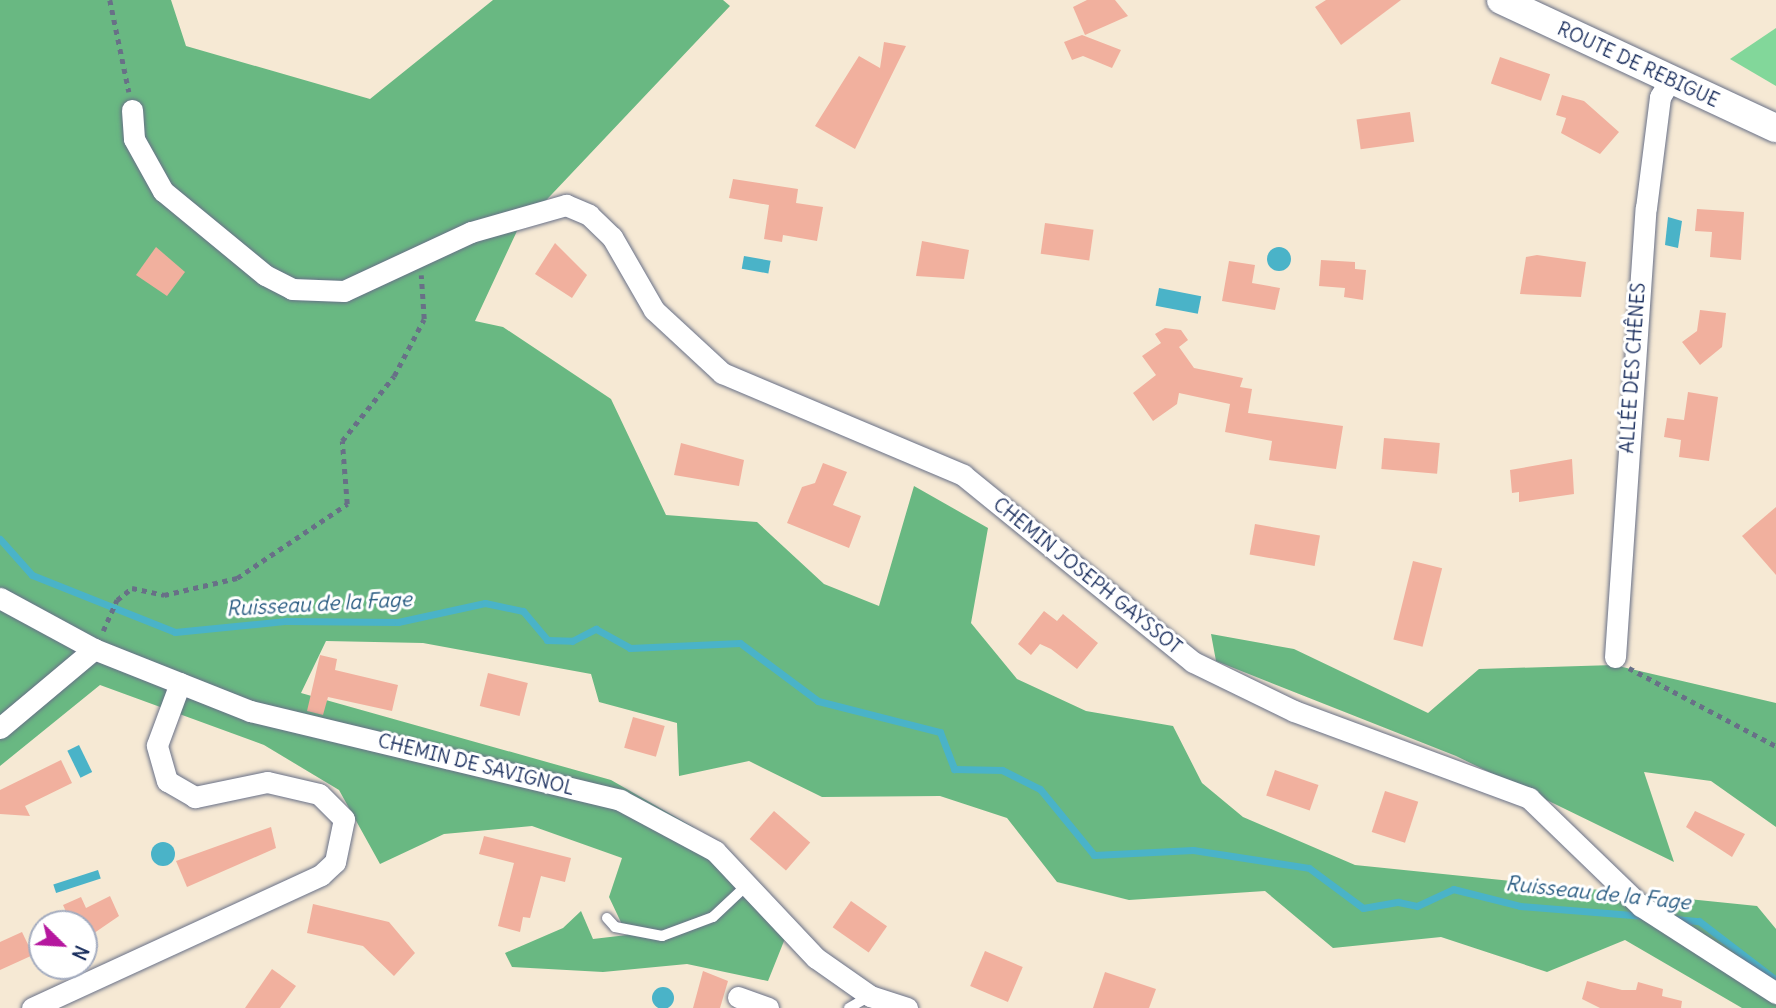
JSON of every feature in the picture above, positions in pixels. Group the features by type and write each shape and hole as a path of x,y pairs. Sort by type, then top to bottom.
{"street":[{"name":"ROUTE DE REBIGUE","path":"1501,0 1669,82 1776,128"},
{"name":"ALLÉE DES CHÊNES","path":"1615,657 1646,208 1660,97 1669,82"},
{"name":"CHEMIN JOSEPH GAYSSOT","path":"132,110 134,139 163,191 274,280 319,294 418,261 471,232 566,205 589,215 612,237 654,310 722,373 962,475 1193,662 1294,711 1529,798 1641,906 1776,993"},
{"name":"CHEMIN DE SAVIGNOL","path":"0,598 94,649 250,711 620,800 715,851 816,958 870,996 907,1008"},
{"path":"0,728 94,649"},
{"path":"32,1008 321,875 335,862 344,819 319,794 267,782 195,797 167,781 157,745 180,683"},
{"path":"738,997 768,1008"}],"lane":[{"path":"607,918 615,928 662,936 713,917 747,885"},
{"path":"849,1008 870,996"}],"path":[{"path":"110,0 132,110"},
{"path":"110,618 117,600 132,588 164,595 237,578 275,558 346,503 342,441 394,376 424,319 427,298 418,261"},
{"path":"1615,657 1776,746"}],"green space":[{"path":"0,0 171,0 186,46 370,99 493,0 723,0 730,6 517,231 475,321 503,327 611,399 666,515 757,522 824,584 879,606 914,486 988,528 971,623 1017,679 1086,711 1173,726 1202,783 1243,817 1355,865 1757,906 1776,929 1776,1008 1742,1008 1625,940 1547,972 1441,937 1333,948 1265,891 1129,900 1057,882 1007,818 940,796 822,797 749,761 679,776 677,723 599,702 591,674 423,643 326,641 301,693 611,780 693,827 786,936 768,981 687,964 603,972 512,967 505,953 563,928 581,911 593,939 627,935 609,897 622,858 532,826 444,834 380,864 339,790 264,745 100,685 0,766"},
{"path":"1776,28 1776,86 1730,59"},
{"path":"1211,634 1294,649 1428,713 1479,669 1614,665 1776,703 1776,827 1711,781 1644,772 1674,862 1456,756 1216,661"}],"water":[{"path":"1668,217 1682,221 1678,248 1665,245"},
{"path":"1279,247 1288,250 1291,259 1288,268 1279,271 1270,268 1267,259 1270,250"},
{"path":"744,256 771,261 768,273 742,269"},
{"path":"1159,288 1201,296 1198,314 1156,306"},
{"path":"79,745 92,772 80,778 67,751"},
{"path":"163,842 172,845 175,854 172,863 163,866 154,863 151,854 154,845"},
{"path":"98,870 101,879 56,893 53,885"},
{"path":"663,987 671,990 674,998 671,1006 663,1009 655,1006 652,998 655,990"}],"building":[{"path":"1087,0 1115,0 1128,16 1085,35 1073,7"},
{"path":"1326,0 1401,0 1341,45 1315,7"},
{"path":"1082,35 1121,50 1112,68 1083,56 1072,60 1064,42"},
{"path":"884,42 906,46 855,149 815,126 859,56 880,68"},
{"path":"1500,57 1550,74 1541,101 1491,83"},
{"path":"1562,95 1584,101 1619,132 1600,154 1561,133 1566,118 1556,115"},
{"path":"1410,112 1414,142 1361,149 1357,120"},
{"path":"733,179 798,189 796,203 823,207 817,241 783,235 782,242 764,239 769,205 729,198"},
{"path":"1697,209 1744,212 1741,260 1710,257 1712,232 1695,231"},
{"path":"1045,223 1094,230 1089,261 1041,254"},
{"path":"922,241 969,250 964,279 916,276"},
{"path":"555,243 587,275 572,298 535,274"},
{"path":"156,247 185,272 167,296 136,275"},
{"path":"1537,255 1586,262 1581,297 1520,294 1526,257"},
{"path":"1321,260 1355,262 1355,269 1366,270 1363,300 1344,297 1345,288 1319,286"},
{"path":"1229,261 1255,265 1252,283 1280,288 1275,310 1222,301"},
{"path":"1700,310 1726,313 1722,347 1700,365 1682,342 1697,331"},
{"path":"1165,328 1181,330 1188,340 1179,347 1194,368 1243,378 1240,387 1252,389 1248,413 1343,426 1336,469 1269,460 1272,441 1225,432 1230,404 1179,393 1177,404 1153,421 1133,393 1156,375 1142,356 1161,343 1155,334"},
{"path":"1688,392 1718,397 1709,461 1679,457 1681,440 1664,437 1667,418 1684,420"},
{"path":"1384,438 1440,443 1437,474 1381,469"},
{"path":"681,443 744,460 739,486 674,475"},
{"path":"1572,459 1574,494 1519,502 1519,492 1512,493 1510,470"},
{"path":"823,463 847,472 833,505 861,516 849,548 787,523 802,487 815,483"},
{"path":"1776,507 1776,575 1742,536"},
{"path":"1255,524 1320,535 1315,566 1250,555"},
{"path":"1413,561 1442,568 1423,647 1393,640"},
{"path":"1044,611 1057,621 1063,614 1098,643 1077,669 1040,644 1031,655 1018,644"},
{"path":"320,655 337,659 335,670 398,685 392,711 328,697 323,715 307,711"},
{"path":"488,673 528,683 520,716 480,706"},
{"path":"633,717 665,726 656,757 624,748"},
{"path":"61,760 72,783 25,806 30,816 0,814 0,790"},
{"path":"1275,770 1318,785 1310,811 1266,796"},
{"path":"1385,791 1418,802 1405,843 1372,832"},
{"path":"774,811 810,842 786,870 750,839"},
{"path":"1695,811 1745,834 1732,857 1686,827"},
{"path":"271,827 276,848 187,887 176,861"},
{"path":"484,836 571,858 565,882 541,876 530,918 523,917 520,932 498,926 514,863 479,854"},
{"path":"110,896 119,916 98,930 98,910 65,910 63,905 81,897 86,908"},
{"path":"851,901 887,926 869,952 833,927"},
{"path":"313,904 389,922 415,953 394,976 363,946 307,933"},
{"path":"22,932 28,945 28,957 0,970 0,942"},
{"path":"985,951 1023,967 1008,1002 970,986"},
{"path":"272,969 296,986 280,1008 245,1008"},
{"path":"703,971 728,981 720,1008 693,1008"},
{"path":"1105,972 1156,989 1149,1008 1093,1008"},
{"path":"1587,981 1622,990 1636,990 1638,982 1663,989 1662,996 1682,1001 1681,1008 1600,1008 1582,999"}],"waterway":[{"name":"Ruisseau de la Fage","path":"0,539 32,575 175,632 286,621 398,622 485,603 523,611 547,640 572,641 596,629 630,648 740,643 818,701 940,732 954,769 1002,770 1040,789 1094,855 1193,850 1309,868 1363,908 1398,902 1417,906 1453,889 1520,906 1645,916"},
{"name":"Ruisseau de la Fage","path":"1674,919 1699,921 1776,980"}]}
